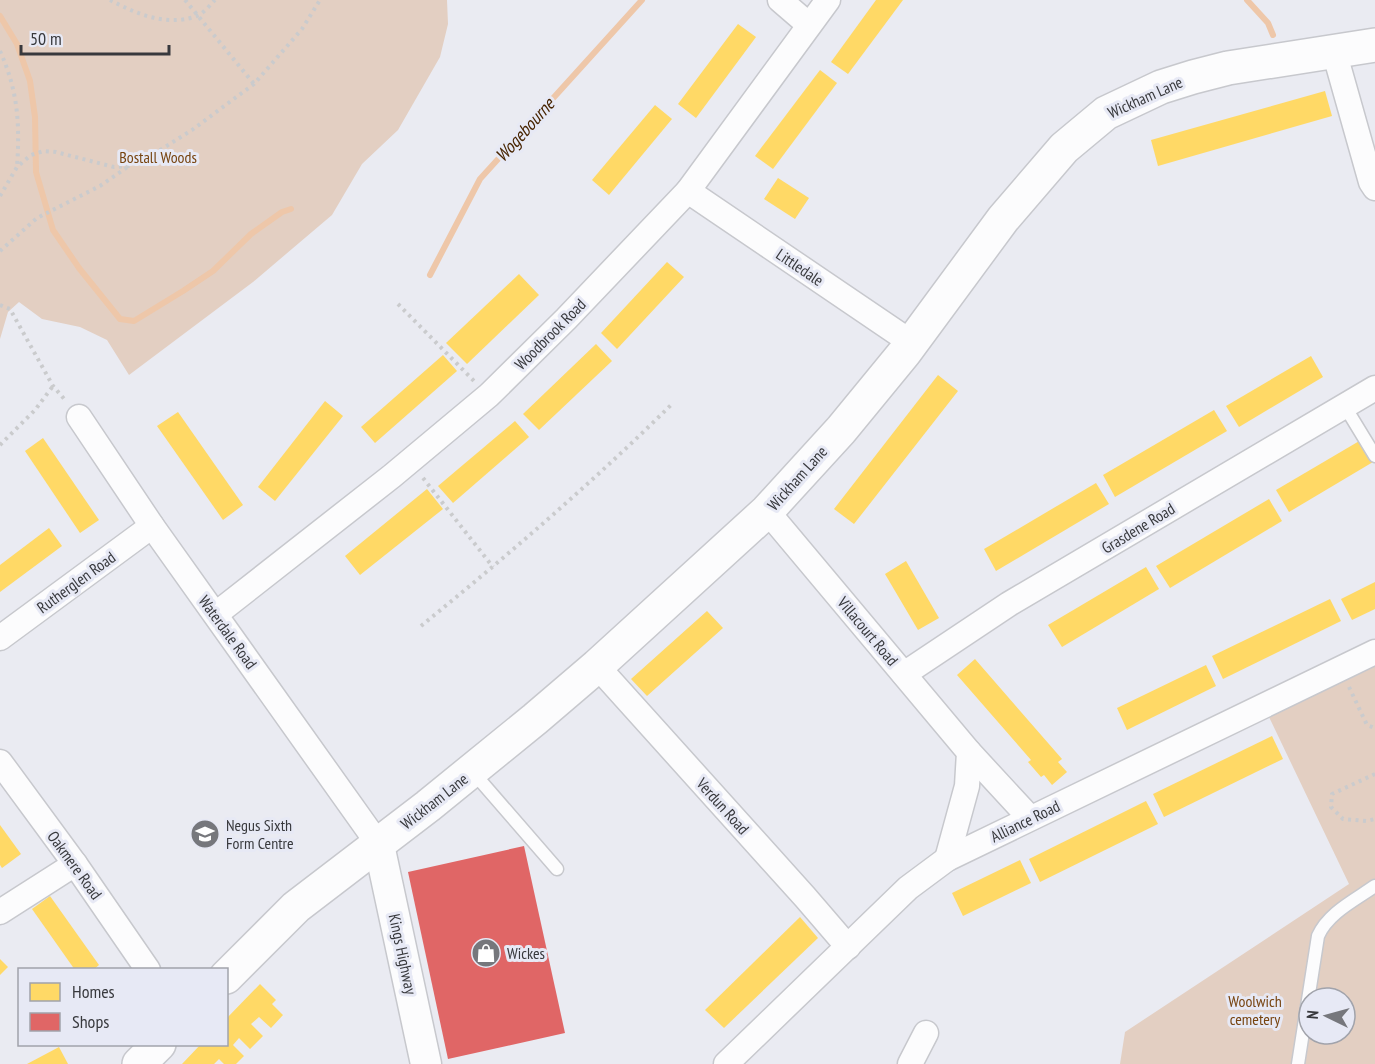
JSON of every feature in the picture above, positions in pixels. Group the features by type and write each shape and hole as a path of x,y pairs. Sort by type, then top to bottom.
{"main road":[{"name":"Wickham Lane","path":"228,975 296,907 472,771 597,666 767,511 841,430 912,343 1003,219 1064,148 1106,113 1161,87 1193,76 1228,68 1375,45"},
{"path":"139,1064 157,1046"}],"street":[{"path":"780,0 809,25"},
{"name":"Woodbrook Road","path":"216,614 410,461 489,395 566,319 688,191 828,0"},
{"path":"1334,51 1371,182 1375,188"},
{"name":"Littledale","path":"688,191 912,343"},
{"name":"Grasdene Road","path":"904,674 1009,604 1375,388"},
{"name":"Waterdale Road","path":"79,417 152,526 379,845"},
{"name":"Villacourt Road","path":"767,511 969,752 1030,818"},
{"name":"Rutherglen Road","path":"0,638 152,526"},
{"name":"Alliance Road","path":"726,1064 908,888 947,859 1375,652"},
{"name":"Verdun Road","path":"597,666 848,947"},
{"path":"947,859 967,786 969,752"},
{"name":"Oakmere Road","path":"0,762 147,968"},
{"name":"Kings Highway","path":"379,845 426,1064"},
{"path":"0,912 75,864"},
{"path":"910,1064 926,1034"}],"lane":[{"path":"1344,405 1375,456"},
{"path":"472,771 558,869"},
{"path":"1298,1064 1318,936 1323,925 1375,886"}],"path":[{"path":"110,0 140,15 171,21 199,15 215,0"},
{"path":"185,0 254,84"},
{"path":"0,196 17,167 31,156 44,151 114,167 141,162 192,130 254,84 302,29 320,0"},
{"path":"0,51 9,71 16,104 20,132 17,167"},
{"path":"0,250 37,218 100,186 129,166"},
{"path":"398,304 489,395"},
{"path":"0,305 9,309 53,386 79,417"},
{"path":"0,445 35,410 53,386"},
{"path":"421,626 587,485 671,405"},
{"path":"410,461 493,567"},
{"path":"1340,669 1367,725 1375,728"},
{"path":"1375,774 1332,794 1331,807 1343,819 1367,821 1375,819"}],"green space":[{"name":"Bostall Woods","path":"0,0 447,0 448,24 440,57 398,130 362,164 332,215 253,282 129,375 107,340 80,327 42,319 19,302 8,312 0,339"},
{"name":"Woolwich cemetery","path":"1375,664 1375,1064 1120,1064 1125,1032 1349,884 1269,717"}],"building: Homes":[{"path":"876,0 903,0 848,74 831,62"},
{"path":"738,24 756,37 696,118 678,104"},
{"path":"820,70 837,83 773,169 755,156"},
{"path":"1325,91 1332,116 1158,166 1151,140"},
{"path":"655,105 672,119 609,195 592,180"},
{"path":"778,178 809,198 795,219 764,199"},
{"path":"667,262 684,277 617,349 601,333"},
{"path":"519,274 539,295 467,364 446,343"},
{"path":"596,344 612,361 539,430 523,414"},
{"path":"443,355 457,371 375,443 361,427"},
{"path":"1311,356 1323,377 1239,427 1226,406"},
{"path":"938,375 958,391 854,524 834,509"},
{"path":"325,401 343,416 275,501 258,487"},
{"path":"1214,410 1227,431 1115,497 1103,475"},
{"path":"178,412 243,505 223,520 157,426"},
{"path":"515,421 529,437 453,503 438,486"},
{"path":"43,438 99,520 80,533 25,451"},
{"path":"1361,440 1373,462 1289,512 1276,490"},
{"path":"1096,483 1109,504 996,571 984,549"},
{"path":"427,489 443,509 360,575 345,556"},
{"path":"1269,499 1282,521 1170,588 1156,566"},
{"path":"49,528 62,546 0,592 0,565"},
{"path":"906,561 939,618 918,630 885,574"},
{"path":"1146,567 1159,589 1062,647 1048,625"},
{"path":"1375,582 1375,609 1352,620 1341,599"},
{"path":"1330,599 1341,621 1223,679 1212,656"},
{"path":"707,611 723,628 647,696 631,679"},
{"path":"975,659 1062,759 1058,762 1067,772 1052,785 1044,775 1041,777 1028,762 1031,760 957,675"},
{"path":"1206,665 1216,686 1127,730 1117,708"},
{"path":"1272,736 1283,759 1164,817 1153,794"},
{"path":"1146,801 1158,824 1040,882 1029,859"},
{"path":"0,825 21,854 2,868 0,865"},
{"path":"1020,860 1031,883 963,916 952,893"},
{"path":"50,896 99,965 95,968 74,968 32,909"},
{"path":"800,917 818,938 724,1028 705,1010"},
{"path":"0,959 8,967 0,975"},
{"path":"260,984 276,1000 272,1004 283,1015 271,1028 259,1017 251,1024 263,1036 250,1049 239,1038 233,1045 244,1056 236,1064 224,1064 219,1059 214,1064 182,1064 199,1046 228,1046 228,1017"},
{"path":"59,1047 68,1064 27,1064"}],"building: Shops":[{"name":"Wickes","path":"524,846 565,1033 448,1059 408,872"}],"waterway":[{"name":"Wogebourne","path":"430,275 480,179 642,0"},
{"name":"Wogebourne","path":"1247,0 1268,23 1273,35"},
{"path":"0,16 17,44 30,81 35,117 36,172 53,230 79,268 120,319 134,321 183,291 213,271 251,234 282,212 291,209"}],"place":[{"name":"Negus Sixth Form Centre","path":"205,834"},
{"name":"Wickes","path":"486,953"}]}
